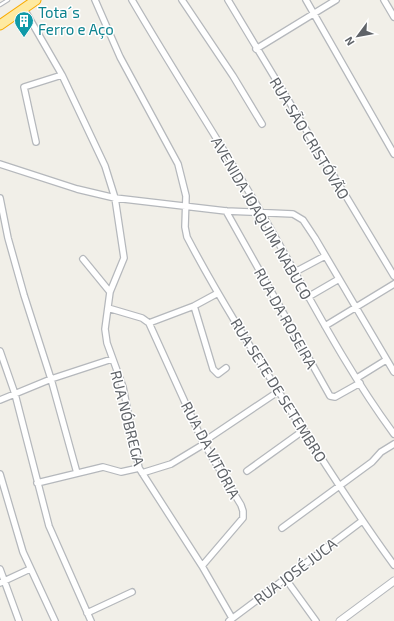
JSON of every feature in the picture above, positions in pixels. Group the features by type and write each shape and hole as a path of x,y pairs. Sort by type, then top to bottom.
{"highway":[{"path":"0,26 36,0"}],"street":[{"name":"RUA SETE DE SETEMBRO","path":"95,0 120,57 178,164 186,196 187,237 218,293 279,391 362,522 394,565"},
{"name":"AVENIDA JOAQUIM NABUCO","path":"132,0 261,213 324,326 358,381 394,434"},
{"path":"182,0 233,76 262,124"},
{"name":"RUA SÃO CRISTÓVÃO","path":"228,0 394,276"},
{"path":"306,0 394,154"},
{"path":"256,48 336,0"},
{"path":"384,0 394,17"},
{"name":"RUA NÓBREGA","path":"24,9 62,75 105,166 116,198 124,258 110,292 104,329 112,359 123,387 140,470 202,566 230,620"},
{"path":"36,142 24,86 62,75"},
{"path":"0,164 77,189 116,198 186,205 226,211 293,214 303,220 394,372"},
{"path":"0,198 8,238 24,295 52,379 78,473"},
{"name":"RUA DA ROSEIRA","path":"226,211 330,396 335,397 358,381"},
{"path":"295,272 325,256"},
{"path":"83,259 110,292"},
{"path":"308,297 339,280"},
{"path":"324,326 394,284"},
{"path":"108,308 142,318 149,323 194,306 218,293"},
{"path":"194,306 213,369 218,374 226,368"},
{"name":"RUA DA VITÓRIA","path":"149,323 204,443 230,486 244,514 232,532 202,566"},
{"path":"0,351 15,394 49,526 91,621"},
{"path":"0,400 52,379 112,359"},
{"path":"358,381 386,360"},
{"path":"37,483 103,467 121,472 171,464 279,391"},
{"path":"247,471 304,430"},
{"path":"282,528 372,462 381,452 394,444"},
{"path":"0,474 12,520 30,569 55,621"},
{"name":"RUA JOSÉ JUCA","path":"230,620 362,522"},
{"path":"0,569 2,582 19,621"},
{"path":"2,582 30,569"},
{"path":"285,578 316,621"},
{"path":"340,621 394,581"},
{"path":"87,613 132,592"}],"lane":[{"path":"0,5 8,0"}],"place":[{"name":"Tota´s Ferro e Aço","path":"24,38"}]}
